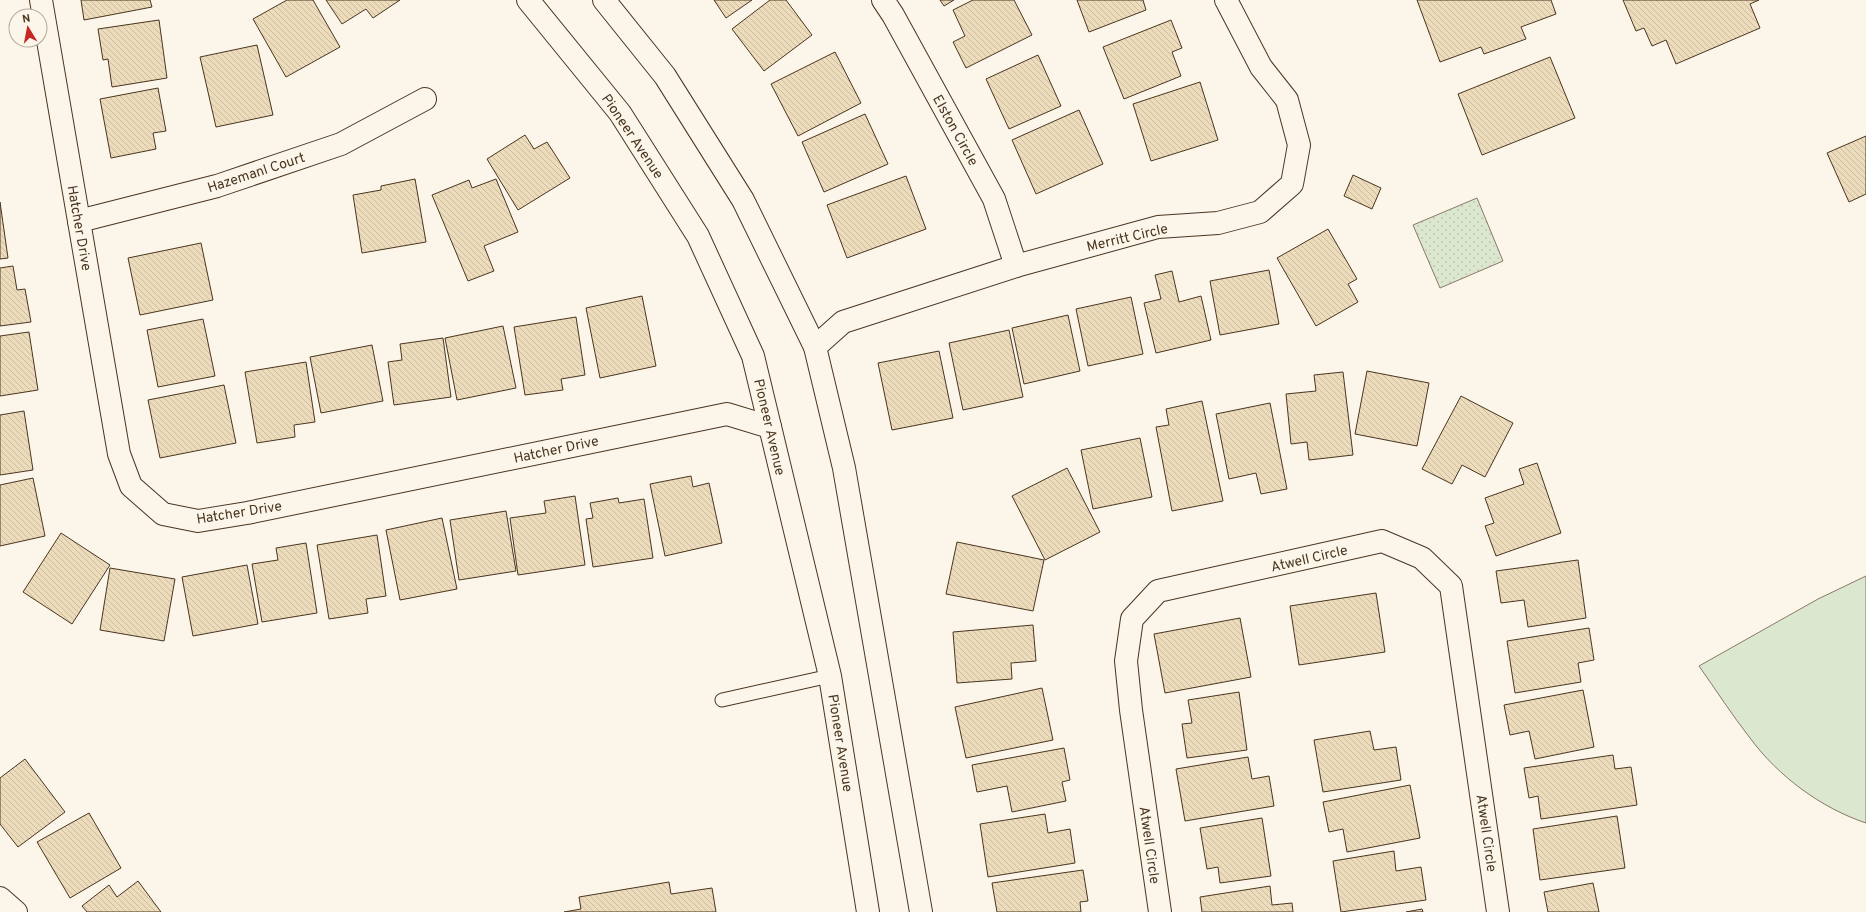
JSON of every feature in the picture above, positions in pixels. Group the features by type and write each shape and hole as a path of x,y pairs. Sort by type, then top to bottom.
{"street":[{"name":"Hatcher Drive","path":"41,0 119,454 131,486 163,514 198,521 240,514 727,414 770,427"},
{"name":"Pioneer Avenue","path":"528,0 620,113 698,236 753,356 830,676 868,912"},
{"path":"604,0 665,76 743,200 815,347 844,468 921,912"},
{"name":"Elston Circle","path":"883,0 894,15 994,199 1016,266"},
{"name":"Merritt Circle","path":"815,347 843,322 1016,266 1158,228 1218,223 1260,212 1292,184 1299,145 1287,100 1261,67 1226,0"},
{"name":"Hazemanl Court","path":"79,221 217,186 341,144 425,99"},
{"name":"Atwell Circle","path":"1160,912 1131,710 1126,661 1132,619 1158,591 1382,541 1422,558 1451,586 1498,912"},
{"path":"0,898 16,912"}],"lane":[{"path":"722,700 830,676"}],"green space":[{"path":"1477,198 1503,261 1440,288 1413,225"},
{"path":"1866,576 1866,823 1849,817 1817,800 1787,778 1761,752 1699,666 1818,599"}],"building":[{"path":"81,0 150,0 152,7 84,20"},
{"path":"287,0 313,0 340,47 286,77 253,19"},
{"path":"326,0 400,0 373,18 366,9 342,24"},
{"path":"714,0 752,0 726,18"},
{"path":"770,0 786,0 812,35 764,71 732,29"},
{"path":"940,0 954,0 944,6"},
{"path":"973,0 1014,0 1032,35 966,68 953,42 965,36 953,10"},
{"path":"1077,0 1143,0 1146,10 1089,32"},
{"path":"1417,0 1551,0 1556,14 1521,27 1526,39 1484,54 1481,47 1440,62"},
{"path":"1623,0 1759,0 1750,4 1760,28 1676,64 1666,40 1652,46 1644,28 1636,31"},
{"path":"159,20 167,78 112,87 108,59 103,60 98,29"},
{"path":"1171,20 1182,48 1172,52 1181,76 1124,99 1103,47"},
{"path":"257,45 273,115 216,127 200,57"},
{"path":"835,52 861,103 798,136 771,84"},
{"path":"1038,55 1061,106 1009,129 986,79"},
{"path":"1550,57 1575,118 1482,155 1458,94"},
{"path":"1200,82 1218,140 1151,161 1133,104"},
{"path":"158,88 166,131 153,133 156,149 111,158 100,99"},
{"path":"1079,110 1103,164 1036,194 1012,140"},
{"path":"865,114 888,164 824,192 802,142"},
{"path":"525,135 534,149 547,142 570,178 518,210 487,159"},
{"path":"1866,136 1866,194 1849,202 1827,153"},
{"path":"1353,175 1381,188 1372,209 1344,196"},
{"path":"906,176 926,229 847,258 827,205"},
{"path":"415,179 426,242 362,253 353,195 381,190 381,186"},
{"path":"496,179 518,232 484,246 494,271 468,281 432,195 469,180 472,188"},
{"path":"0,202 8,258 0,259"},
{"path":"1328,229 1357,279 1348,284 1358,302 1316,326 1277,258"},
{"path":"201,243 213,300 140,315 128,258"},
{"path":"13,266 17,290 25,289 31,322 0,326 0,268"},
{"path":"1269,270 1279,324 1220,335 1210,281"},
{"path":"1172,271 1179,302 1201,296 1211,340 1156,353 1144,303 1161,299 1155,275"},
{"path":"642,296 656,366 600,378 586,308"},
{"path":"1131,297 1143,354 1088,366 1076,309"},
{"path":"1068,315 1080,371 1024,384 1012,328"},
{"path":"576,317 585,375 561,379 563,390 525,395 514,327"},
{"path":"203,319 215,376 158,387 147,330"},
{"path":"503,326 516,388 457,400 445,338"},
{"path":"1009,330 1023,397 963,410 949,343"},
{"path":"29,332 38,390 0,396 0,336"},
{"path":"443,338 451,397 394,405 388,362 402,360 400,344"},
{"path":"372,345 383,401 321,413 310,357"},
{"path":"939,351 953,418 892,430 878,363"},
{"path":"306,362 315,422 294,425 295,437 257,443 245,372"},
{"path":"1367,371 1429,383 1417,446 1355,434"},
{"path":"1343,372 1353,455 1309,460 1307,442 1291,444 1286,394 1316,391 1314,375"},
{"path":"224,385 236,443 160,458 148,400"},
{"path":"1461,396 1513,423 1485,477 1462,465 1452,484 1422,469"},
{"path":"1202,401 1223,501 1172,511 1156,427 1169,425 1166,409"},
{"path":"1270,403 1287,489 1261,494 1256,473 1229,479 1216,414"},
{"path":"24,411 33,470 0,475 0,415"},
{"path":"1140,438 1152,497 1093,509 1081,450"},
{"path":"1537,463 1561,533 1496,556 1485,526 1494,523 1485,498 1524,484 1519,469"},
{"path":"1067,468 1100,532 1045,560 1012,496"},
{"path":"691,476 693,487 709,483 722,543 665,556 650,484"},
{"path":"33,478 45,536 0,546 0,485"},
{"path":"575,496 585,565 518,575 510,518 546,513 544,501"},
{"path":"618,498 619,503 644,499 653,558 593,567 586,519 593,518 590,503"},
{"path":"506,511 516,571 459,580 450,520"},
{"path":"442,518 457,589 400,600 386,530"},
{"path":"61,533 110,565 72,624 23,592"},
{"path":"377,535 386,596 366,599 368,613 329,619 317,545"},
{"path":"957,542 1044,560 1033,611 946,594"},
{"path":"306,543 317,613 262,622 252,564 278,560 276,548"},
{"path":"1578,560 1586,618 1528,627 1524,600 1501,603 1496,571"},
{"path":"247,565 258,624 193,636 182,577"},
{"path":"110,568 175,579 164,641 100,630"},
{"path":"1376,593 1385,652 1299,665 1290,606"},
{"path":"1240,618 1251,677 1165,693 1154,634"},
{"path":"1033,625 1036,661 1011,663 1012,679 957,683 953,632"},
{"path":"1589,628 1594,660 1578,663 1581,682 1515,693 1507,641"},
{"path":"1042,688 1053,740 966,758 955,707"},
{"path":"1583,690 1594,747 1535,759 1529,731 1510,735 1504,705"},
{"path":"1239,692 1247,750 1187,758 1182,724 1192,723 1188,700"},
{"path":"1370,731 1374,750 1396,747 1401,780 1323,792 1314,740"},
{"path":"1064,748 1070,780 1062,782 1066,801 1012,812 1007,786 977,792 972,765"},
{"path":"1613,755 1615,769 1631,767 1637,805 1541,819 1538,796 1529,798 1524,768"},
{"path":"1248,757 1252,779 1269,776 1274,806 1185,821 1176,769"},
{"path":"25,759 65,812 18,847 0,824 0,778"},
{"path":"1410,785 1420,838 1347,852 1343,829 1329,832 1323,802"},
{"path":"89,813 121,868 70,898 37,842"},
{"path":"1045,814 1048,833 1070,829 1075,863 988,877 980,824"},
{"path":"1617,816 1625,868 1540,880 1533,829"},
{"path":"1262,818 1271,876 1220,883 1218,867 1207,869 1200,828"},
{"path":"1394,851 1396,871 1421,867 1426,900 1341,912 1333,861"},
{"path":"1083,870 1088,901 1080,902 1081,912 997,912 992,883"},
{"path":"138,881 161,912 87,912 82,906 109,885 117,897"},
{"path":"669,882 671,894 712,888 716,912 564,912 581,909 579,897"},
{"path":"1593,883 1599,912 1548,912 1544,892"},
{"path":"1270,886 1272,905 1292,903 1293,912 1202,912 1200,897"},
{"path":"1422,909 1423,912 1406,912"}]}
